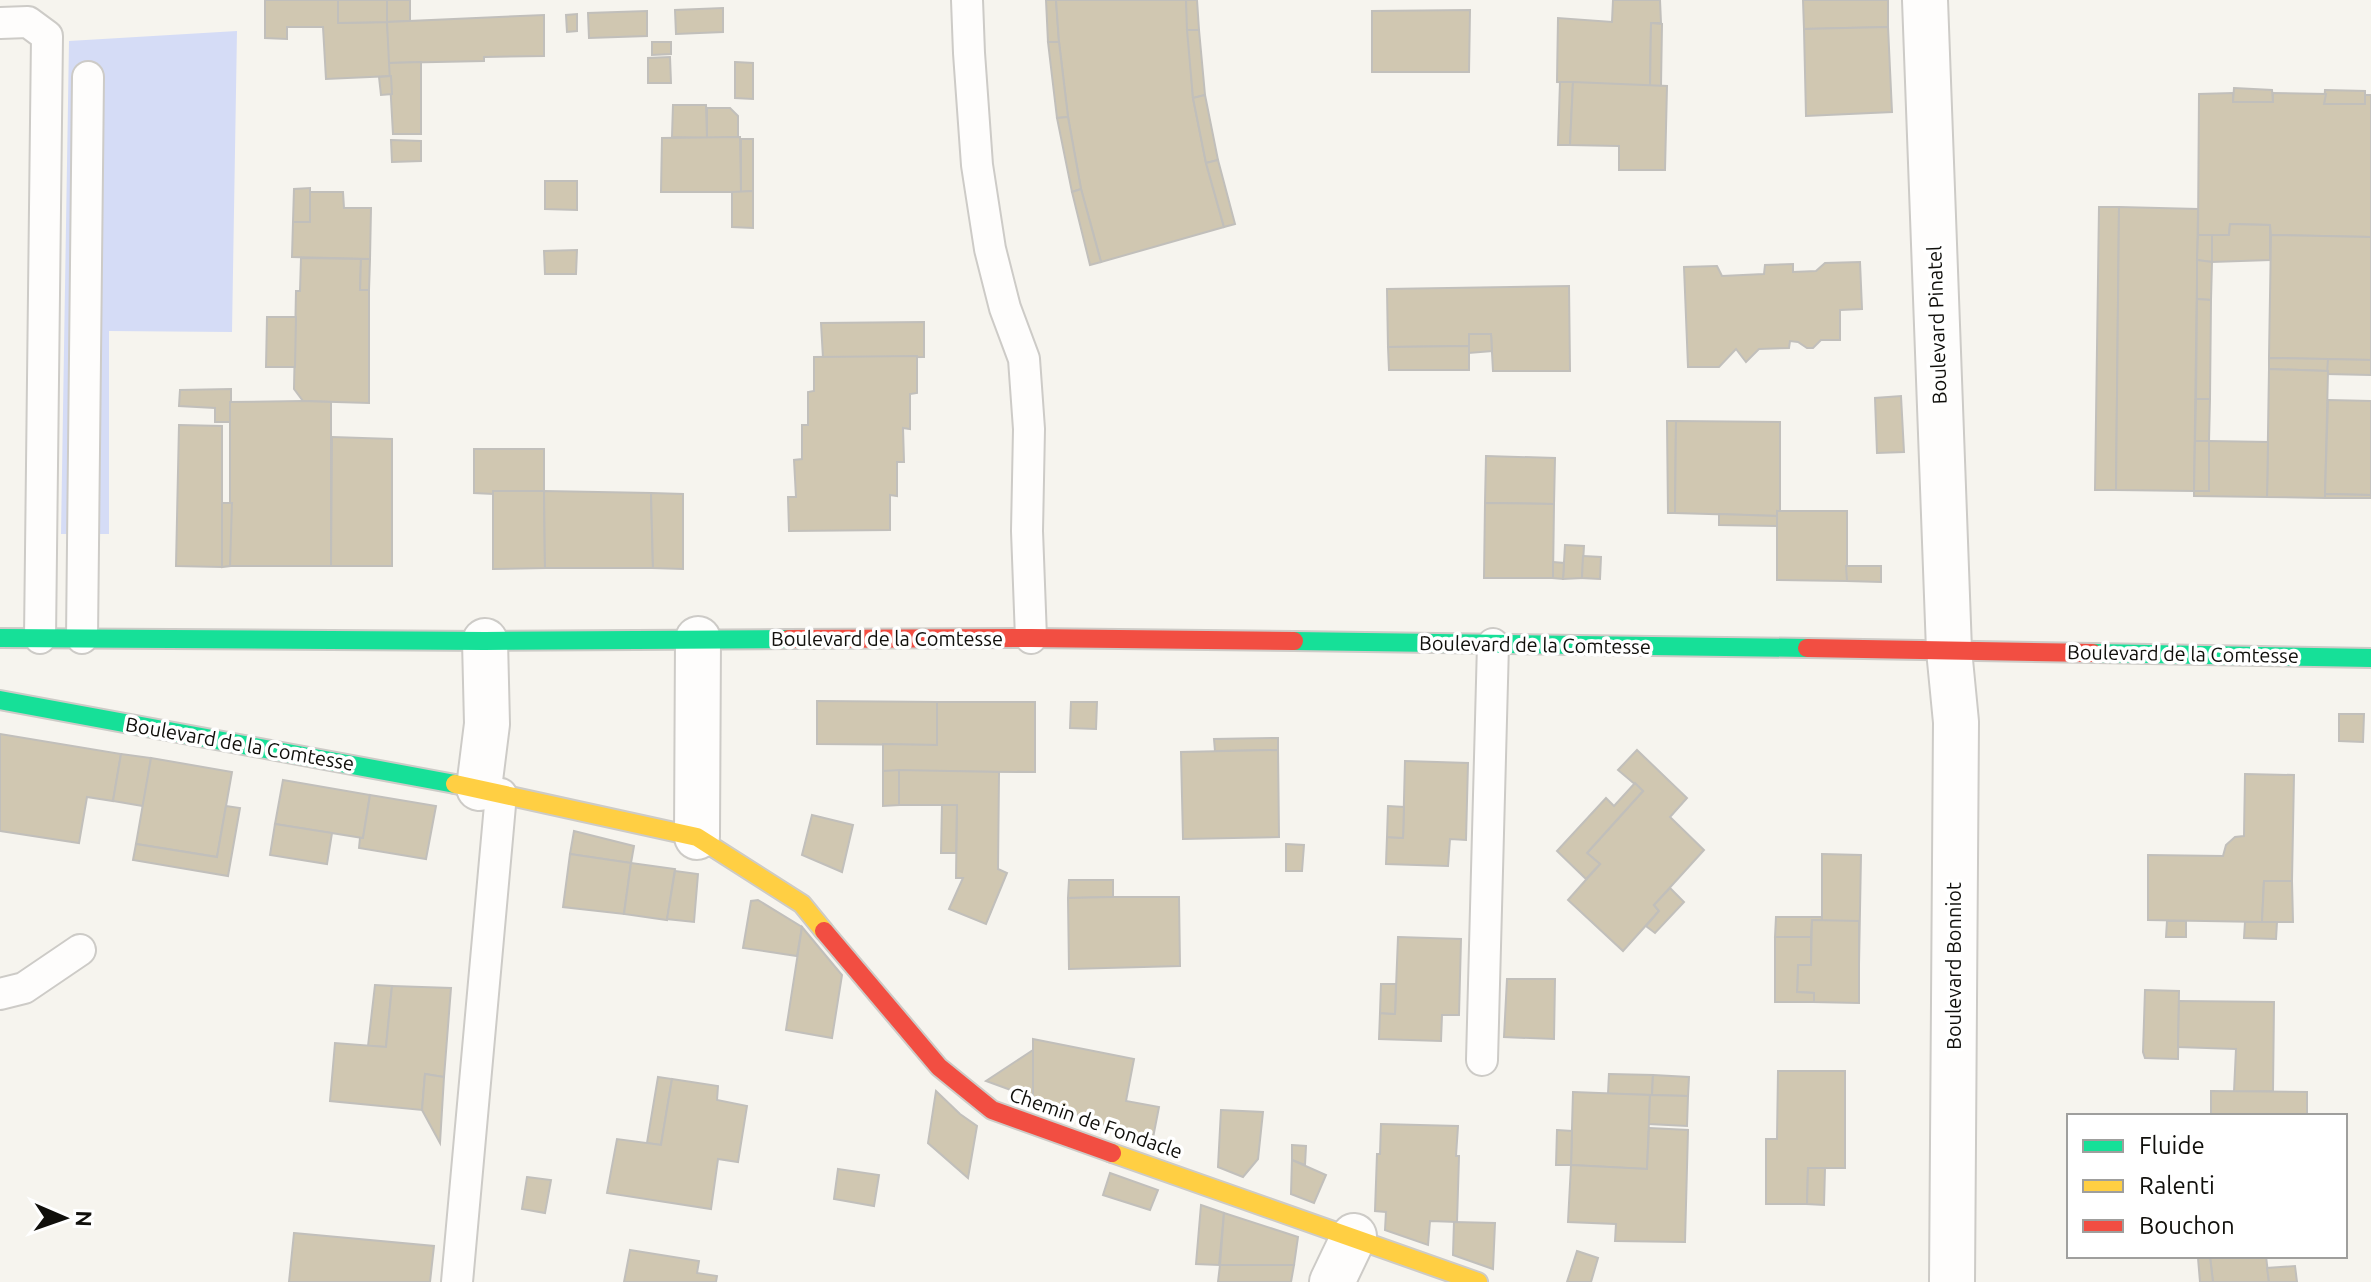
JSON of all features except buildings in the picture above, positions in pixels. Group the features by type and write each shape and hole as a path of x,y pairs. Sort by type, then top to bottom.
{"street":[{"name":"Boulevard Pinatel","path":"1925,0 1949,650"},
{"name":"Boulevard de la Comtesse","path":"0,638 485,641 1031,638 2371,658"},
{"path":"697,837 698,639"},
{"path":"485,641 490,791"},
{"name":"Boulevard Bonniot","path":"1949,650 1956,722 1952,1282"},
{"name":"Boulevard de la Comtesse","path":"0,700 490,791 697,837"},
{"name":"Chemin de Fondacle","path":"697,837 802,904 939,1067 992,1110 1478,1282"},
{"path":"1332,1282 1354,1236"}],"lane":[{"path":"967,0 977,165 990,249 1005,308 1024,359 1029,429 1027,531 1031,638"},
{"path":"0,23 28,22 47,36 40,638"},
{"path":"82,638 88,77"},
{"path":"1482,1060 1493,644"},
{"path":"457,1282 490,791"},
{"path":"0,994 24,988 80,950"}],"shaded area":[{"path":"237,31 232,332 109,331 109,534 61,534 69,41"}],"traffic: fast":[{"path":"0,638 788,639"},
{"path":"1294,641 1807,648"},
{"path":"2093,653 2371,658"},
{"path":"0,700 455,784"}],"traffic: slow":[{"path":"455,784 697,837 802,904 824,931"},
{"path":"1112,1153 1478,1282"}],"traffic: jam":[{"path":"788,639 1294,641"},
{"path":"1807,648 2093,653"},
{"path":"824,931 939,1067 992,1110 1112,1153"}]}
